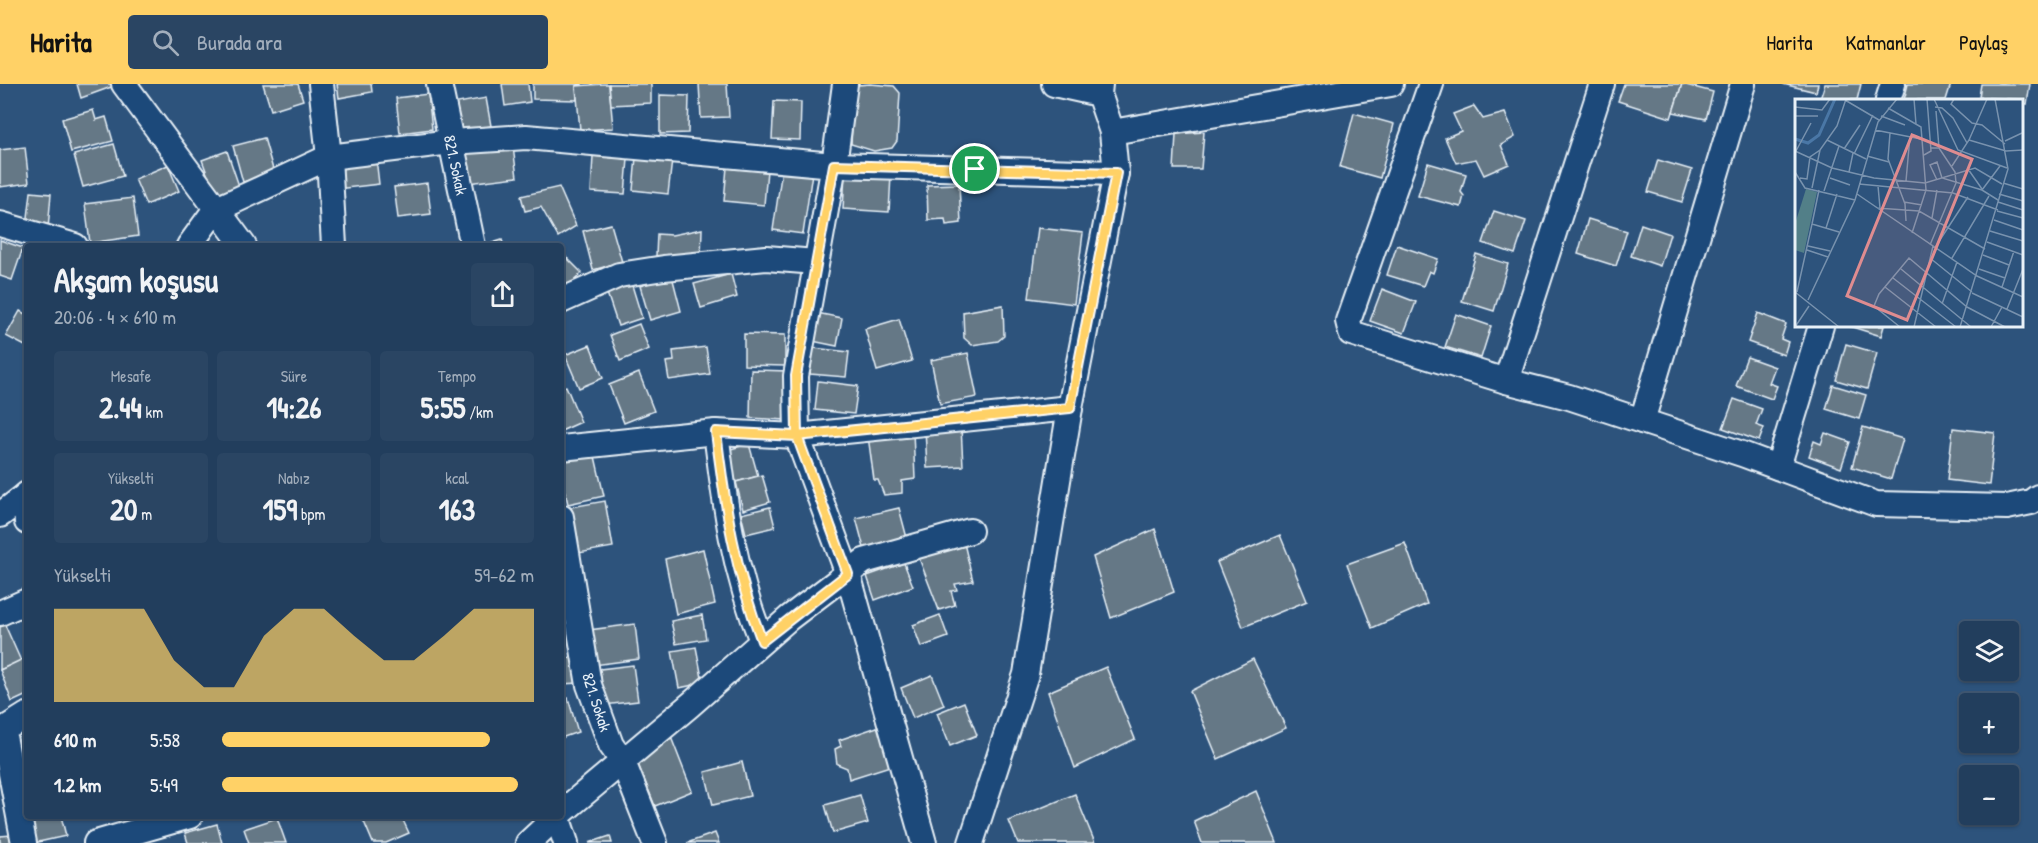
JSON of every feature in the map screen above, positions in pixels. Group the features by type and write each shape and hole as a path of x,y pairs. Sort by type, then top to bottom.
{"street":[{"path":"124,84 242,243"},
{"path":"321,84 330,157 334,243"},
{"name":"821. Sokak","path":"439,84 472,243"},
{"path":"845,84 834,165 796,376 797,436 848,574 924,843"},
{"path":"971,843 1026,674 1070,408 1116,173 1112,132 1100,89 1054,84"},
{"path":"1112,132 1261,95 1391,84"},
{"path":"1431,84 1348,321 1351,333 1506,381 1569,397 1778,467 1876,504 2007,507 2031,502 2038,497"},
{"path":"1506,381 1602,84"},
{"path":"1642,421 1743,84"},
{"path":"1888,99 1893,84"},
{"path":"191,243 215,210 330,157 451,142 526,136 834,165 1116,173"},
{"path":"0,224 65,243"},
{"path":"564,300 620,275 664,268 766,258 816,262"},
{"path":"1778,467 1821,327"},
{"path":"564,448 716,432 797,436 1070,408"},
{"path":"716,432 726,519 746,601 762,641"},
{"path":"0,515 24,497"},
{"path":"564,811 762,641 864,561 970,531"},
{"name":"821. Sokak","path":"564,535 589,685 611,745 623,762 655,843"},
{"path":"0,613 24,602"},
{"path":"24,718 1,731 24,843"},
{"path":"96,843 180,819"},
{"path":"528,843 554,819"},
{"path":"558,819 566,843"}],"building":[{"path":"77,84 113,84 114,86 81,98"},
{"path":"263,84 298,84 303,100 271,110"},
{"path":"337,84 371,84 372,92 339,98"},
{"path":"502,84 528,84 530,102 505,106"},
{"path":"533,84 582,85 576,86 577,100 533,99"},
{"path":"609,84 613,128 580,130 576,86"},
{"path":"609,84 651,84 651,103 611,105"},
{"path":"699,84 727,84 729,117 701,118"},
{"path":"1624,84 1682,84 1671,118 1618,101"},
{"path":"1682,84 1713,92 1706,119 1673,112"},
{"path":"1783,84 1818,84 1816,92"},
{"path":"1825,84 1861,84 1857,99 1820,99"},
{"path":"1908,84 1951,84 1946,99 1904,99"},
{"path":"1981,84 2030,84 2027,104 2023,103 2023,99 1979,97"},
{"path":"858,85 894,86 900,93 897,141 892,148 874,151 851,144 854,90"},
{"path":"428,94 432,129 400,133 396,98"},
{"path":"660,95 689,96 688,133 660,134"},
{"path":"486,98 491,126 457,132 452,104"},
{"path":"774,101 801,102 800,140 772,139"},
{"path":"1474,106 1483,119 1505,113 1515,137 1501,145 1509,164 1484,175 1476,159 1456,163 1445,138 1461,131 1453,114"},
{"path":"93,110 96,120 106,117 113,141 71,152 62,119"},
{"path":"1354,113 1394,124 1380,178 1340,167"},
{"path":"1204,132 1201,169 1174,169 1176,134"},
{"path":"264,138 274,173 243,182 233,146"},
{"path":"114,144 123,176 83,187 74,155"},
{"path":"25,147 29,183 0,187 0,150"},
{"path":"513,147 517,177 468,183 466,151"},
{"path":"227,151 239,186 215,195 202,160"},
{"path":"593,156 628,159 625,194 591,192"},
{"path":"636,157 672,160 668,194 633,190"},
{"path":"376,158 379,184 337,189 334,163"},
{"path":"1658,160 1692,170 1682,202 1648,192"},
{"path":"1428,163 1466,174 1461,192 1464,196 1461,207 1418,196"},
{"path":"168,165 179,191 146,205 135,179"},
{"path":"727,167 767,170 764,205 724,201"},
{"path":"782,169 812,173 803,234 773,230"},
{"path":"845,173 891,175 889,212 843,209"},
{"path":"427,183 431,214 398,218 394,187"},
{"path":"959,184 961,223 946,225 945,219 928,220 927,185"},
{"path":"559,187 576,226 558,237 541,207 525,211 521,196"},
{"path":"31,192 51,194 48,229 27,226"},
{"path":"133,198 138,236 90,243 85,204"},
{"path":"1494,211 1526,221 1515,254 1483,243"},
{"path":"1588,219 1627,231 1616,266 1578,254"},
{"path":"611,224 622,262 593,270 583,231"},
{"path":"1641,224 1670,234 1660,266 1631,256"},
{"path":"1038,228 1083,233 1074,304 1029,298"},
{"path":"702,229 701,258 656,256 657,234 672,235"},
{"path":"0,240 23,248 12,280 0,276"},
{"path":"1397,245 1438,259 1433,273 1429,271 1423,286 1387,275"},
{"path":"1476,254 1508,264 1494,311 1462,301"},
{"path":"564,255 582,273 564,290"},
{"path":"731,274 737,297 701,308 694,284"},
{"path":"672,276 681,311 650,320 640,286"},
{"path":"631,282 642,318 618,326 606,290"},
{"path":"1382,289 1416,302 1404,333 1370,321"},
{"path":"1003,305 1004,336 998,341 972,345 964,338 963,312"},
{"path":"20,311 24,313 24,345 6,336"},
{"path":"817,313 842,318 837,346 812,341"},
{"path":"1758,313 1786,324 1781,339 1788,342 1784,355 1748,342"},
{"path":"1456,314 1491,326 1481,358 1445,347"},
{"path":"899,319 912,361 877,371 865,329"},
{"path":"639,324 649,349 620,361 610,335"},
{"path":"1852,327 1884,327 1881,336"},
{"path":"744,334 785,335 785,366 744,365"},
{"path":"1846,344 1877,353 1867,389 1836,380"},
{"path":"590,345 603,378 579,388 565,355"},
{"path":"706,347 710,374 669,380 666,362 674,361 673,351"},
{"path":"813,348 849,352 846,377 810,374"},
{"path":"968,353 977,397 940,404 931,360"},
{"path":"1747,357 1775,367 1769,383 1777,386 1772,399 1736,386"},
{"path":"751,370 788,371 786,420 750,418"},
{"path":"639,373 654,411 624,423 609,385"},
{"path":"818,381 858,386 854,414 815,410"},
{"path":"1833,385 1866,395 1859,419 1826,409"},
{"path":"564,386 566,386 581,422 564,430"},
{"path":"1734,399 1762,409 1756,425 1764,428 1759,441 1723,428"},
{"path":"961,427 963,466 927,468 925,428"},
{"path":"1863,427 1903,439 1891,479 1852,467"},
{"path":"1953,428 1995,433 1989,485 1947,480"},
{"path":"913,431 915,479 902,481 902,493 884,495 878,480 874,480 868,436"},
{"path":"1825,433 1850,442 1841,468 1809,456 1814,441 1821,444"},
{"path":"749,444 758,476 736,482 727,450"},
{"path":"594,452 604,496 568,504 564,486 564,458"},
{"path":"762,475 770,502 743,510 736,482"},
{"path":"605,501 613,547 579,553 571,507"},
{"path":"770,507 775,527 746,534 741,514"},
{"path":"899,508 907,538 864,548 856,518"},
{"path":"1155,529 1174,592 1111,618 1093,557"},
{"path":"1280,535 1307,601 1243,627 1217,562"},
{"path":"963,539 973,581 955,584 957,590 951,591 955,605 939,610 917,553"},
{"path":"1405,543 1427,604 1372,628 1347,564"},
{"path":"703,549 715,604 676,614 665,559"},
{"path":"904,563 913,586 875,600 867,576"},
{"path":"702,615 706,639 676,644 671,621"},
{"path":"940,615 948,637 921,647 913,625"},
{"path":"635,624 639,659 594,665 589,630"},
{"path":"5,625 21,661 0,670 0,627"},
{"path":"696,647 703,683 679,688 672,651"},
{"path":"578,657 579,683 564,684 564,658"},
{"path":"24,658 24,696 12,702 0,670"},
{"path":"1253,659 1286,728 1218,759 1190,691"},
{"path":"633,665 638,701 604,705 600,669"},
{"path":"1106,667 1135,739 1075,768 1048,692"},
{"path":"932,675 944,705 913,718 901,688"},
{"path":"568,698 578,732 564,737 564,699"},
{"path":"964,702 977,735 950,746 937,713"},
{"path":"883,725 893,765 849,779 847,768 837,764 835,749 841,746 839,740"},
{"path":"671,737 692,791 655,806 637,762"},
{"path":"742,762 750,796 713,805 705,772"},
{"path":"24,763 24,784 16,767"},
{"path":"1256,791 1277,843 1202,843 1194,821"},
{"path":"1075,794 1095,843 1018,843 1009,821"},
{"path":"860,795 868,823 833,833 825,805"},
{"path":"30,819 62,819 66,836 34,843"},
{"path":"277,819 286,843 249,843 244,829"},
{"path":"363,819 402,819 409,833 386,843 373,843"},
{"path":"217,824 222,843 188,843 185,833"},
{"path":"715,833 719,843 687,843"},
{"path":"12,835 13,843 0,843 0,836"},
{"path":"610,836 612,843 589,843"}],"route":[{"path":"975,169 834,165 796,376 797,436 848,574 762,641 746,601 726,519 716,432 797,436 1070,408 1116,173 975,169"}]}
